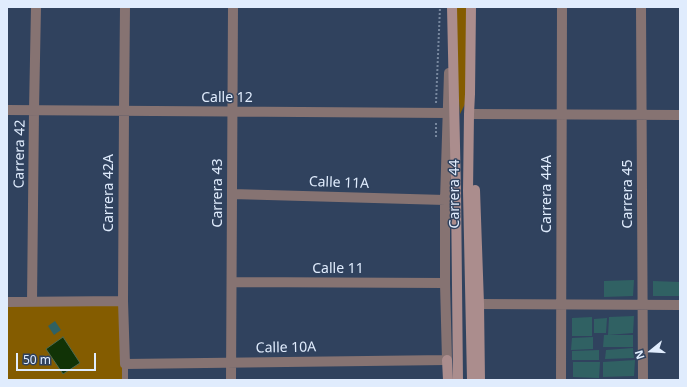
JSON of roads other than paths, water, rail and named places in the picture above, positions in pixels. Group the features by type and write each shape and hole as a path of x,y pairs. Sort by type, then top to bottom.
{"main road":[{"name":"Carrera 44","path":"452,7 458,380"},
{"name":"Carrera 44","path":"471,7 468,191 472,380"},
{"path":"470,94 479,304 480,380"},
{"path":"447,360 448,380"}],"street":[{"name":"Carrera 42","path":"32,302 36,7"},
{"name":"Carrera 42A","path":"125,7 123,301 125,364"},
{"name":"Carrera 43","path":"231,380 233,7"},
{"name":"Carrera 44","path":"447,360 445,200 452,7"},
{"name":"Carrera 44A","path":"561,380 562,7"},
{"name":"Carrera 45","path":"642,7 643,380"},
{"name":"Calle 12","path":"7,110 448,113"},
{"path":"472,114 680,114"},
{"name":"Calle 11A","path":"232,194 445,200"},
{"name":"Calle 11","path":"232,282 445,283"},
{"path":"7,302 123,301"},
{"path":"479,304 680,305"},
{"name":"Calle 10A","path":"125,364 447,360"}],"lane":[{"name":"Carrera 42A","path":"125,364 125,380"}]}
